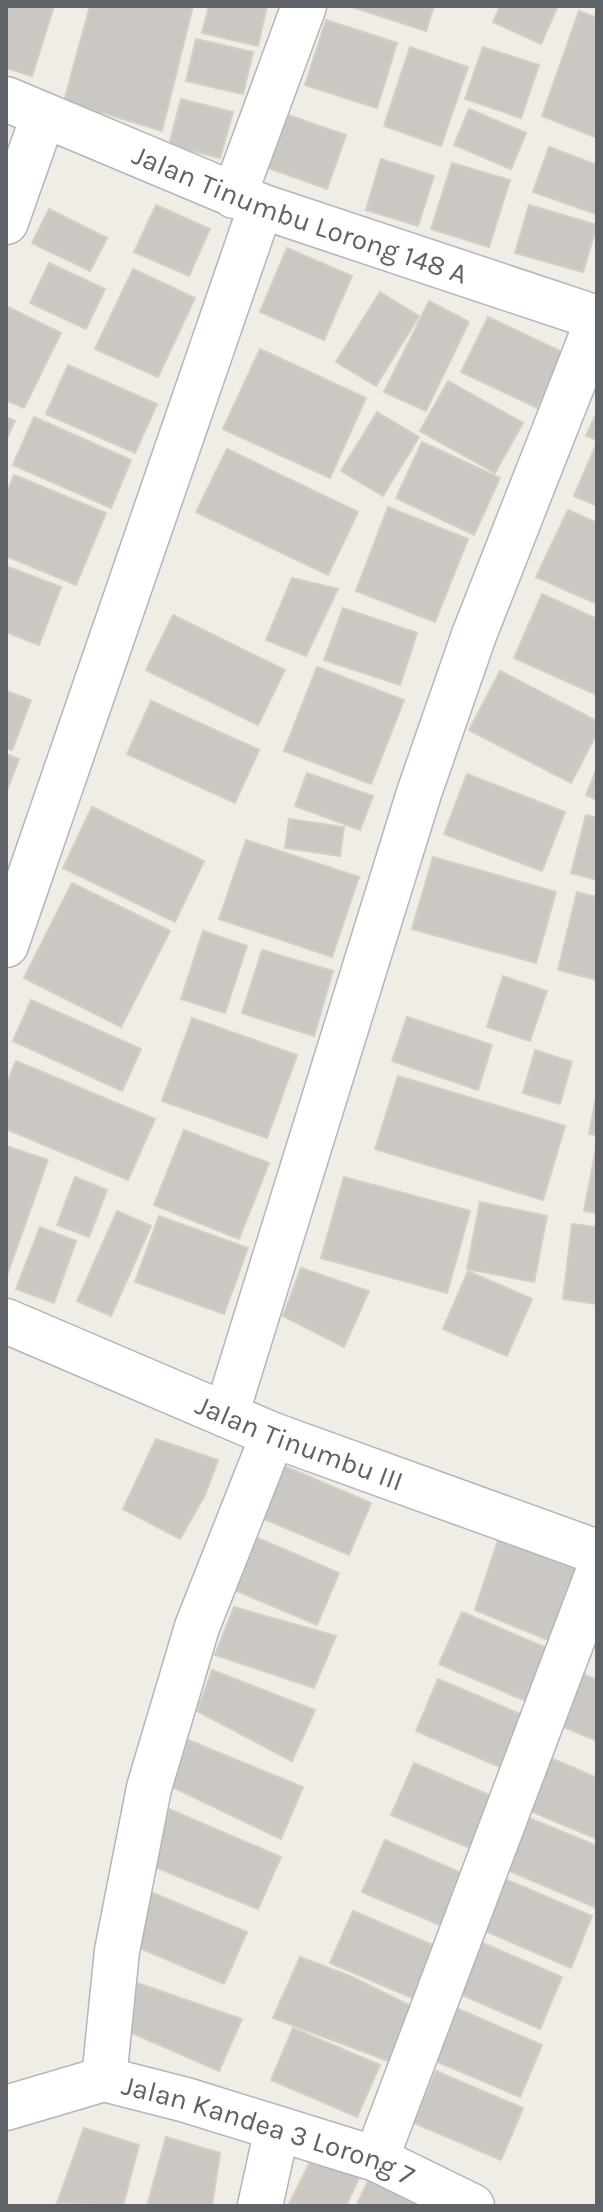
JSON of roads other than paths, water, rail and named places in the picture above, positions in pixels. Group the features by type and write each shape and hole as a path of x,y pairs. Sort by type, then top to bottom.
{"street":[{"path":"6,945 248,201 304,6"},
{"path":"6,222 24,108"},
{"name":"Jalan Tinumbu Lorong 148 A","path":"24,108 248,201 597,320"},
{"path":"226,1415 419,793 474,635 597,320"},
{"name":"Jalan Tinumbu III","path":"6,1321 273,1435 597,1552"},
{"path":"6,2108 104,2079 117,1951 149,1788 197,1627 273,1435"},
{"path":"376,2159 597,1575"},
{"name":"Jalan Kandea 3 Lorong 7","path":"104,2079 186,2100 376,2159 472,2206"},
{"path":"260,2206 277,2129"}]}
